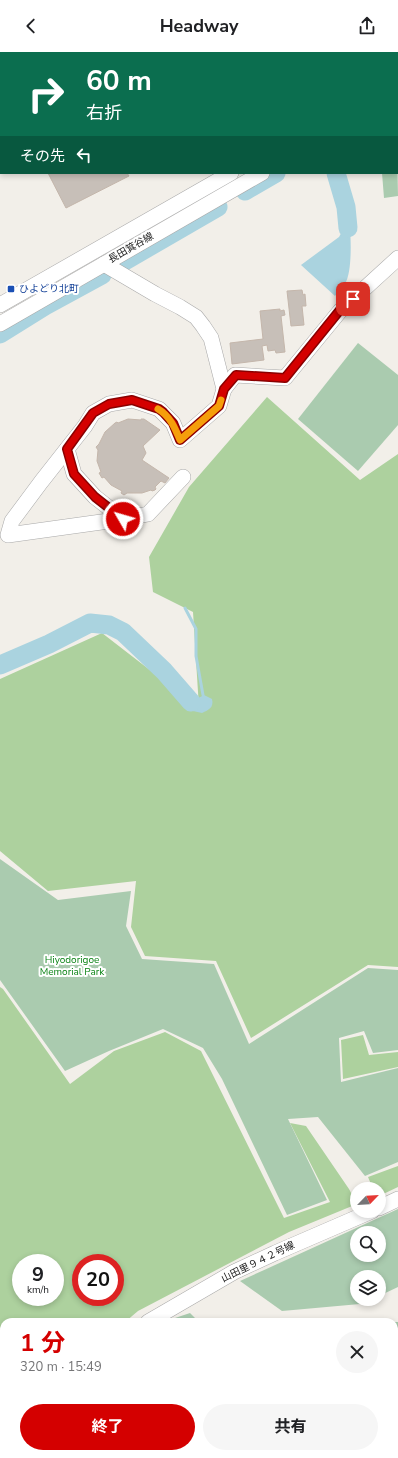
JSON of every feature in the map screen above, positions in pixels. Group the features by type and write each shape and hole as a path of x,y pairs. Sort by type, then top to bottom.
{"street":[{"name":"長田箕谷線","path":"0,305 229,174"},
{"name":"長田箕谷線","path":"0,324 260,174"},
{"path":"183,477 148,514 123,519 8,535 12,521 93,413 109,404 132,400 159,409 163,412 173,423 180,440 219,406 224,389 236,375 285,378 340,310 398,258"},
{"path":"104,264 196,317 211,338 224,389"},
{"path":"67,449 74,474 95,497 123,519"},
{"path":"386,1205 398,1199"},
{"name":"山田里９４２号線","path":"155,1318 234,1272 356,1218"}],"green space":[{"path":"382,174 398,174 398,196 384,198"},
{"path":"358,343 398,375 398,425 358,471 298,419"},
{"path":"267,397 360,480 398,454 398,967 368,965 251,1038 216,961 145,956 131,927 136,881 48,891 0,851 0,679 102,633 199,708 193,612 153,592 149,557 189,487"},
{"name":"Hiyodorigoe Memorial Park","path":"0,859 58,900 131,891 126,926 142,959 214,964 249,1044 368,968 398,970 398,1050 373,1053 364,1031 339,1038 341,1082 398,1068 398,1162 365,1176 318,1117 288,1119 327,1200 287,1215 222,1079 203,1048 163,1029 65,1071 0,980"},
{"path":"0,987 3,989 70,1084 114,1051 165,1032 201,1051 284,1218 330,1202 290,1123 306,1126 349,1189 350,1207 289,1232 138,1311 130,1318 0,1318"},
{"path":"363,1035 369,1055 398,1052 398,1067 343,1079 341,1040"},
{"path":"398,1166 398,1187 386,1193 386,1182 370,1182 368,1177"},
{"path":"398,1209 398,1287 386,1293 386,1270 350,1270 350,1305 282,1311 240,1281 350,1231 350,1262 386,1262 386,1226 361,1226 378,1218 386,1218 386,1214"},
{"path":"190,1313 195,1318 175,1318"}],"water":[{"path":"344,228 350,228 350,265 345,284 335,296 301,265 339,237"},
{"path":"204,695 212,699 212,706 202,713 193,711 189,703"}],"building":[{"path":"49,174 128,174 129,176 66,208"},
{"path":"302,290 303,295 305,294 306,306 302,306 304,325 291,326 287,291"},
{"path":"280,309 280,311 284,310 285,315 281,316 285,352 276,353 275,350 268,351 267,345 262,346 264,360 232,364 230,343 263,339 260,311"},
{"path":"128,419 144,419 160,430 143,446 146,453 142,460 169,478 165,483 161,481 155,487 155,490 142,493 127,493 124,495 121,493 122,491 111,485 104,477 102,478 99,473 101,472 97,461 98,450 96,447 105,432 115,423"}],"waterway":[{"path":"245,191 274,174"},
{"path":"336,174 346,207 348,228"},
{"path":"123,262 218,207"},
{"path":"0,334 45,306 102,275"},
{"path":"185,608 196,629 196,656 203,695"},
{"path":"0,665 49,644 90,623 109,625 123,632 164,671 191,702"}],"slow traffic":[{"path":"158,409 163,412 173,423 180,440 219,406 221,400"}],"place":[{"name":"ひよどり北町","path":"11,289"}],"route":[{"path":"123,519 95,497 74,474 67,449 93,413 109,404 132,400 159,409 163,412 173,423 180,440 219,406 224,389 236,375 285,378 340,310 353,299"}]}
